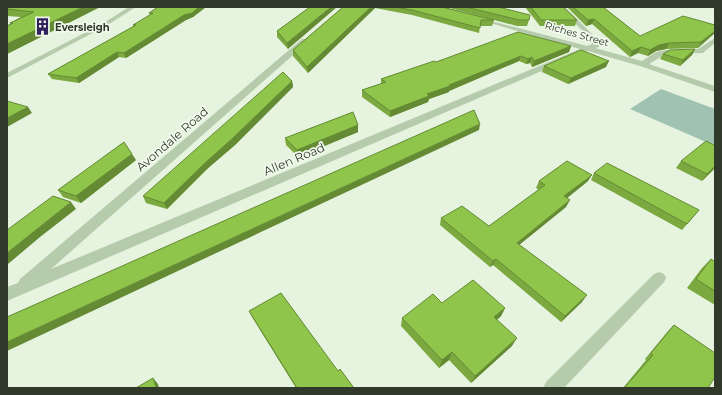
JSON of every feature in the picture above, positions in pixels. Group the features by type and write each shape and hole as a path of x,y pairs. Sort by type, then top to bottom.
{"street":[{"path":"7,76 97,28 132,7"},
{"path":"561,7 596,43 596,45 590,48"},
{"name":"Riches Street","path":"467,15 590,48 643,64 715,89"},
{"name":"Avondale Road","path":"12,292 313,33"},
{"path":"643,64 659,54 666,52 700,51 715,40"},
{"name":"Allen Road","path":"12,292 590,48"},
{"path":"552,388 659,278"}],"green space":[{"path":"661,89 715,109 715,143 713,145 630,109"}],"building":[{"path":"7,7 83,7 7,44 7,26 13,23 10,23 34,12 7,9"},
{"path":"158,7 199,7 192,13 184,15 124,53 117,52 76,78 48,74 136,25 133,25 153,13 149,13"},
{"path":"310,7 331,7 287,43 277,31"},
{"path":"343,7 371,7 307,67 293,50"},
{"path":"395,7 442,7 494,20 481,20 480,28"},
{"path":"466,7 498,7 530,15 529,20 519,20"},
{"path":"531,7 563,7 577,20 541,20"},
{"path":"573,7 603,7 640,36 683,16 715,25 715,31 701,42 669,43 659,45 650,50 641,47 632,51 594,19 588,20"},
{"path":"518,32 571,46 534,61 532,57 528,59 521,56 449,85 450,86 427,94 429,96 390,111 362,90 386,82 381,79 434,61 436,62"},
{"path":"695,49 683,60 663,54 670,50"},
{"path":"581,50 609,61 571,78 544,66"},
{"path":"283,72 292,81 164,203 143,196"},
{"path":"7,101 28,107 7,118"},
{"path":"474,110 480,124 7,342 7,317"},
{"path":"353,112 358,125 297,150 285,138"},
{"path":"706,141 715,145 715,166 707,174 681,161"},
{"path":"124,142 132,154 76,196 58,190"},
{"path":"567,161 592,175 564,196 570,200 517,243 587,295 565,316 496,259 493,261 441,218 462,206 489,226 545,185 539,181"},
{"path":"607,163 699,210 687,224 594,173"},
{"path":"53,196 71,202 7,253 7,230"},
{"path":"711,259 715,262 715,291 696,279"},
{"path":"473,280 505,308 494,317 517,338 475,376 452,352 442,360 402,318 433,294 442,303"},
{"path":"281,293 338,371 340,369 354,388 297,388 249,311"},
{"path":"674,325 715,353 715,377 708,388 624,388 653,355 651,353"},
{"path":"153,378 156,388 136,388"}],"place":[{"name":"Eversleigh","path":"42,27"}]}
